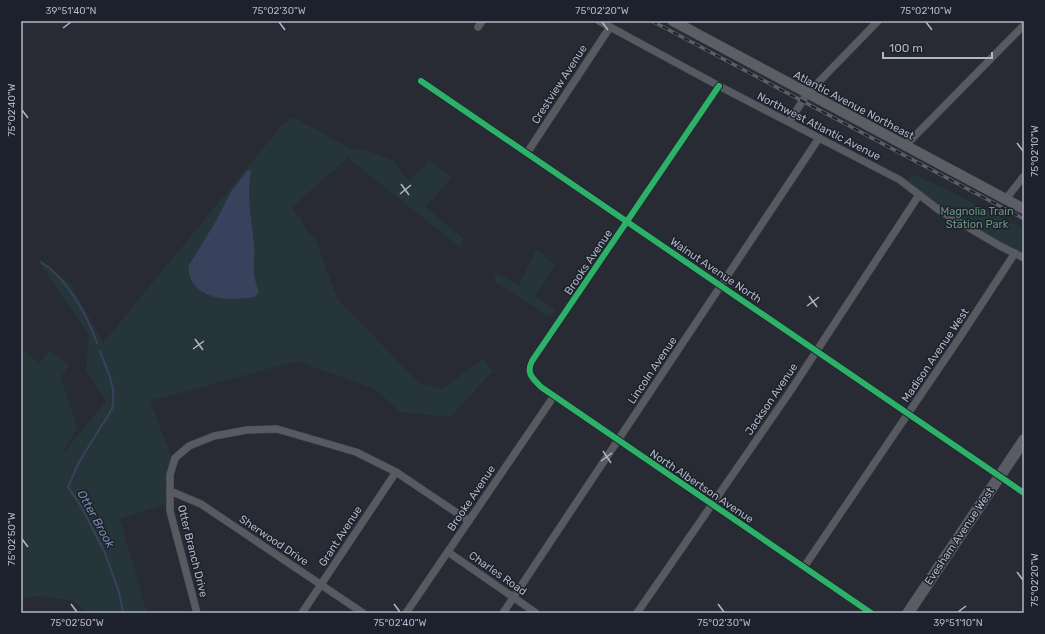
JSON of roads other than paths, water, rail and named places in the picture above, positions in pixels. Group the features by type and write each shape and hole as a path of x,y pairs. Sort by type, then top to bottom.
{"main road":[{"name":"Evesham Avenue West","path":"908,613 1024,440"}],"street":[{"name":"Northwest Atlantic Avenue","path":"599,21 719,86 900,180 939,210 976,233 1024,258"},
{"name":"Atlantic Avenue Northeast","path":"673,21 1024,209"},
{"path":"789,122 807,94 878,21"},
{"path":"905,146 1024,25"},
{"name":"Crestview Avenue","path":"527,153 610,27"},
{"name":"Walnut Avenue North","path":"421,81 1024,493"},
{"name":"Brooks Avenue","path":"529,369 532,361 628,222 684,136 719,86"},
{"name":"Lincoln Avenue","path":"503,613 819,138"},
{"path":"1005,200 1024,176"},
{"name":"Jackson Avenue","path":"637,613 789,393 919,194"},
{"name":"Madison Avenue West","path":"804,567 1015,253"},
{"name":"North Albertson Avenue","path":"529,369 533,379 541,387 871,613"},
{"name":"Brooke Avenue","path":"406,613 554,396"},
{"name":"Otter Branch Drive","path":"197,613 170,511 170,475 176,458 188,446 214,436 247,430 277,429 356,452 396,472 469,521"},
{"name":"Grant Avenue","path":"302,613 396,472"},
{"name":"Sherwood Drive","path":"170,491 201,504 363,613"},
{"name":"Charles Road","path":"448,552 536,613"}],"water":[{"path":"248,170 251,171 249,199 254,245 254,273 259,291 255,297 237,299 218,298 201,291 195,285 190,277 189,265 216,221 230,193"}],"waterway":[{"name":"Otter Brook","path":"41,262 59,277 68,287 82,309 97,343"},
{"name":"Otter Brook","path":"100,351 112,386 112,409 79,462 68,487 81,506 105,553 119,592 123,613"}],"railway":[{"path":"652,21 1024,219"}],"park label":[{"name":"Magnolia Train Station Park","path":"977,217"}]}
